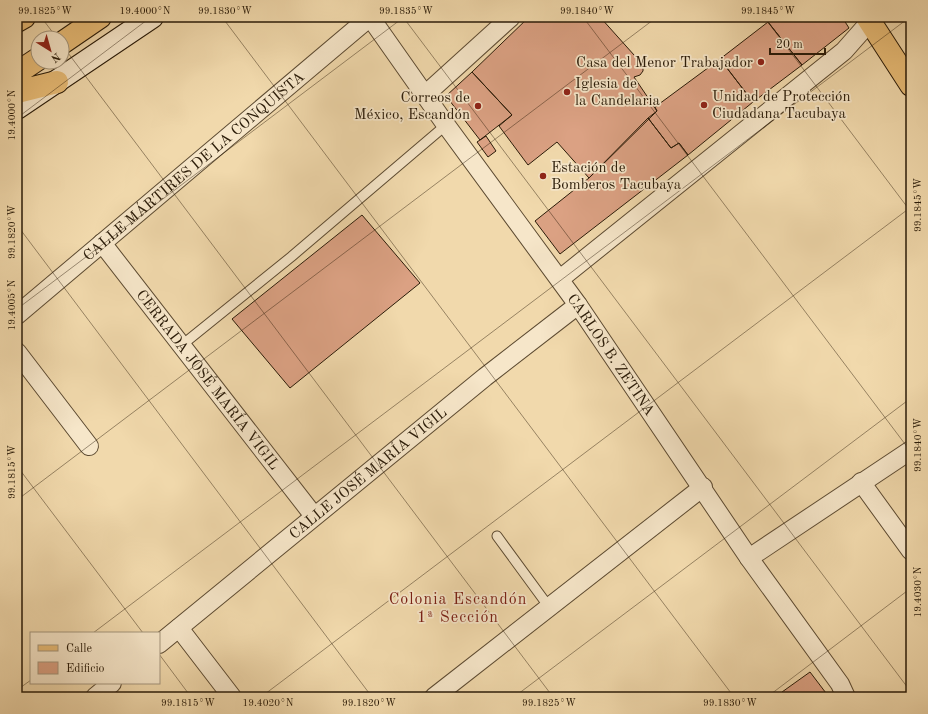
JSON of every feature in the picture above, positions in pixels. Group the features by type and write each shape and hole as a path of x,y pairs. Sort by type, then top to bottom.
{"main road":[{"path":"17,21 24,17"},
{"path":"70,38 100,17"},
{"path":"17,108 152,17"},
{"path":"870,19 911,85"},
{"path":"17,73 30,64"},
{"path":"17,92 57,82"}],"street":[{"name":"CARLOS B. ZETINA","path":"370,17 446,125 560,279 703,487 749,558 840,684 846,697"},
{"name":"CALLE MÁRTIRES DE LA CONQUISTA","path":"17,315 370,17"},
{"path":"425,95 510,17"},
{"path":"560,279 844,51 870,19"},
{"name":"CERRADA JOSÉ MARÍA VIGIL","path":"102,243 314,516"},
{"name":"CALLE JOSÉ MARÍA VIGIL","path":"160,643 314,516 578,305"},
{"path":"17,352 89,446"},
{"path":"749,558 911,450"},
{"path":"861,482 911,551"},
{"path":"434,697 703,487"},
{"path":"178,628 232,697"},
{"path":"95,697 111,684"}],"lane":[{"path":"182,345 291,257 446,125"},
{"path":"496,536 549,607"}],"building":[{"name":"Iglesia de la Candelaria","path":"529,17 600,17 643,65 643,71 640,75 634,77 657,111 589,178 557,142 528,165 499,126 512,115 472,72"},
{"path":"775,17 842,17 849,28 802,65 768,22"},
{"name":"Casa del Menor Trabajador","path":"768,22 802,65 753,102 720,59"},
{"name":"Unidad de Protección Ciudadana Tacubaya","path":"720,59 753,102 688,155 679,143 671,148 648,118 657,111 655,107"},
{"name":"Correos de México, Escandón","path":"472,72 512,115 480,140 446,96"},
{"path":"648,118 671,148 679,143 688,155 560,254 535,221 589,178"},
{"path":"486,136 496,151 488,157 477,142"},
{"path":"362,215 420,283 290,388 232,319"},
{"path":"810,672 829,697 785,697 782,692"}],"place":[{"name":"Casa del Menor Trabajador","path":"761,62"},
{"name":"Iglesia de la Candelaria","path":"567,92"},
{"name":"Unidad de Protección Ciudadana Tacubaya","path":"704,105"},
{"name":"Correos de México, Escandón","path":"478,106"},
{"name":"Estación de Bomberos Tacubaya","path":"543,176"}],"district":[{"name":"Colonia Escandón 1ª Sección","path":"458,607"}]}
